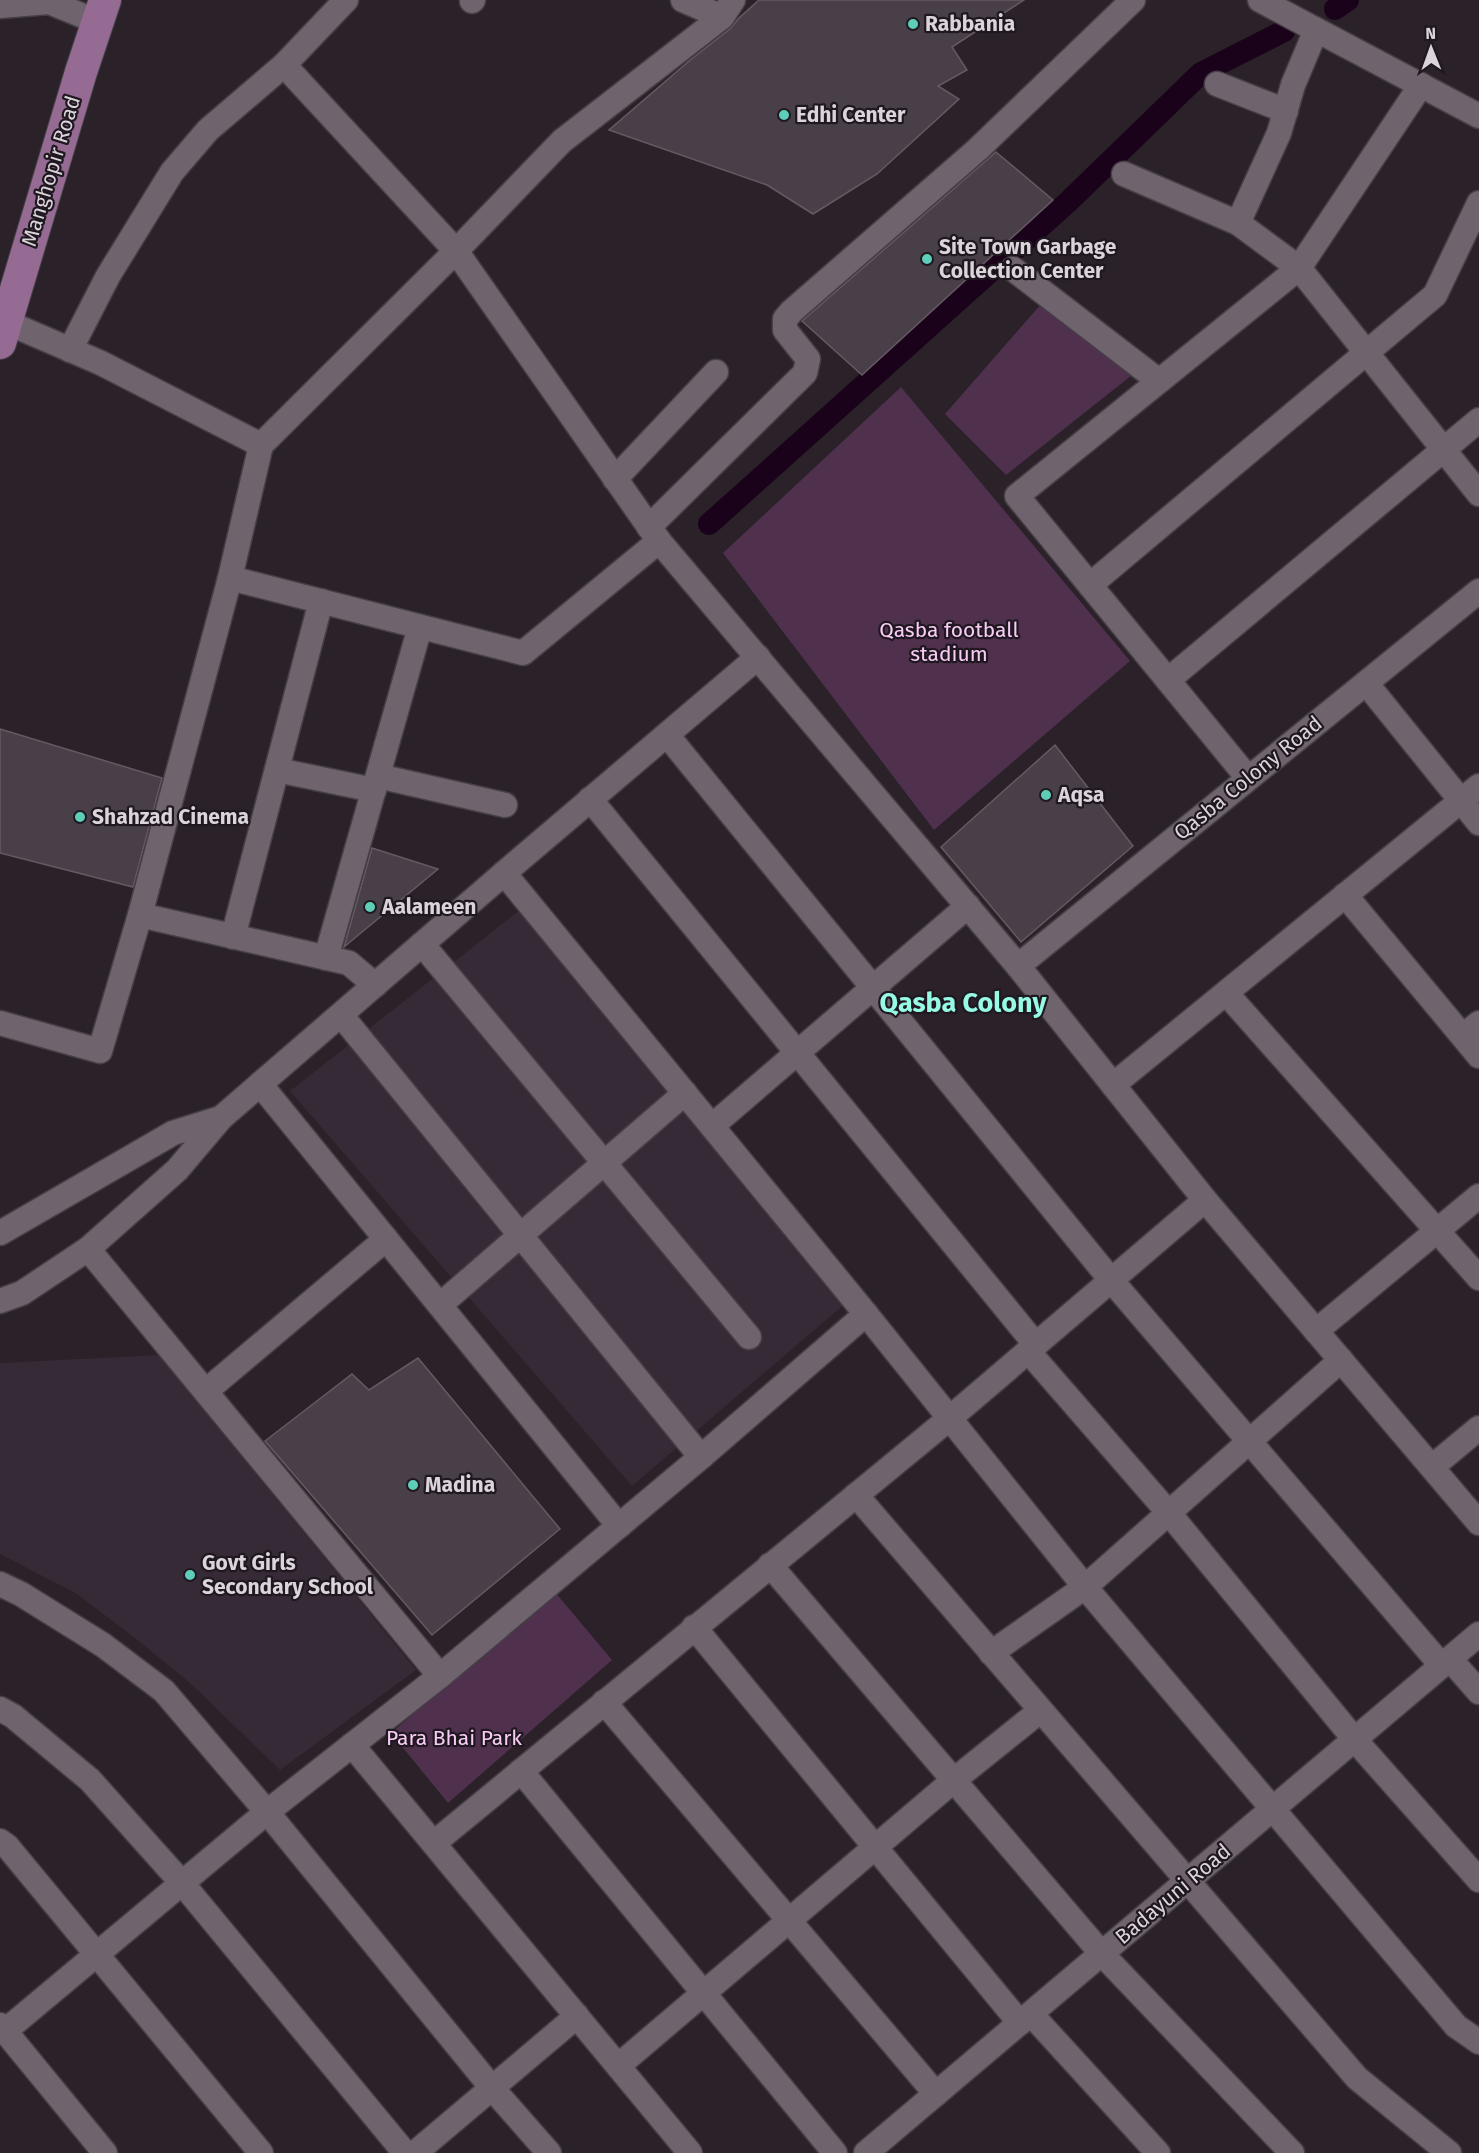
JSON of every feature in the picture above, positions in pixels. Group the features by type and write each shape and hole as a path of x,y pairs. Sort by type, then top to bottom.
{"main road":[{"name":"Manghopir Road","path":"3,332 102,11"}],"street":[{"path":"70,350 108,276 172,172 208,130 284,65 346,0"},
{"path":"683,0 728,9"},
{"path":"230,578 523,653 654,534 805,373 808,358 785,330 785,319 792,311 977,150 1133,0"},
{"path":"1260,0 1479,116"},
{"path":"0,6 49,2 102,11"},
{"path":"0,1023 100,1051 140,915 230,578 261,445 456,251 562,141 728,9"},
{"path":"1238,223 1280,133 1293,85 1317,30"},
{"path":"284,65 456,251 654,534 1018,966 1205,1200 1479,1523"},
{"path":"1217,84 1286,111"},
{"path":"1248,778 1017,496 1299,268 1421,85"},
{"path":"1124,174 1238,223 1299,268 1479,494"},
{"path":"1090,585 1435,295 1479,203"},
{"path":"1013,269 1159,381"},
{"path":"3,332 70,350 261,445"},
{"path":"615,479 716,372"},
{"path":"1168,680 1479,420"},
{"name":"Qasba Colony Road","path":"1018,966 1479,591"},
{"path":"233,936 321,601"},
{"path":"326,958 420,627"},
{"path":"0,1301 22,1293 88,1249 177,1170 222,1118 260,1084 758,657"},
{"path":"1366,683 1470,794 1479,823"},
{"path":"667,735 1111,1280 1446,1663 1479,1692"},
{"path":"277,770 376,783 505,805"},
{"path":"1113,1085 1470,794"},
{"path":"590,800 798,1053 1032,1348 1355,1740 1479,1880"},
{"path":"504,873 867,1314 1084,1587 1456,2025 1479,2042"},
{"path":"1345,895 1471,1029 1479,1056"},
{"path":"712,1126 968,906"},
{"path":"140,915 350,963 375,985"},
{"path":"422,944 748,1337"},
{"path":"1226,993 1479,1278"},
{"path":"341,1015 701,1456"},
{"path":"260,1084 619,1526"},
{"path":"440,1305 685,1093"},
{"path":"0,1233 173,1133 222,1118"},
{"path":"1316,1331 1479,1196"},
{"path":"434,1843 950,1418 1205,1200"},
{"path":"206,1391 386,1239"},
{"path":"88,1249 440,1676"},
{"path":"105,2153 3,2028 96,1955 267,1812 440,1676 867,1314"},
{"path":"991,1653 1084,1587 1341,1359"},
{"path":"1432,1467 1479,1428"},
{"path":"856,1495 1357,2078 1449,2153"},
{"path":"770,1565 1102,1954 1292,2153"},
{"path":"0,1584 21,1594 103,1645 164,1690 267,1812 492,2088 549,2153"},
{"path":"694,1627 876,1848 1025,2018 1158,2153"},
{"name":"Badayuni Road","path":"866,2153 1479,1634"},
{"path":"604,1701 936,2094"},
{"path":"0,1709 13,1716 90,1780 182,1883 405,2153"},
{"path":"618,2066 954,1780 1040,1710"},
{"path":"352,1745 690,2153"},
{"path":"521,1771 835,2153"},
{"path":"0,1841 7,1846 261,2153"},
{"path":"415,2153 577,2016"}],"shaded area":[{"path":"521,909 846,1303 632,1486 290,1091"},
{"name":"Govt Girls Secondary School","path":"159,1355 416,1670 280,1770 190,1683 135,1638 77,1594 0,1554 0,1363"}],"green space":[{"path":"1049,295 1146,364 1006,475 945,414"},
{"name":"Qasba football stadium","path":"901,387 1130,661 934,830 723,553"},
{"name":"Para Bhai Park","path":"555,1592 612,1660 448,1803 391,1733"}],"building":[{"name":"Edhi Center","path":"759,0 1024,0 952,47 967,70 938,86 959,99 877,174 813,214 767,185 609,130 731,28"},
{"name":"Site Town Garbage Collection Center","path":"996,152 1053,200 862,375 802,321"},
{"name":"Shahzad Cinema","path":"0,729 162,778 133,887 0,853"},
{"name":"Aqsa","path":"1055,745 1133,846 1021,942 941,847"},
{"name":"Aalameen","path":"372,848 438,869 344,947"},
{"name":"Madina","path":"418,1358 560,1529 432,1635 265,1441 352,1374 369,1390"}],"waterway":[{"path":"1335,9 1348,0"},
{"path":"709,524 1068,202 1201,73 1284,31"}],"place":[{"name":"Rabbania","path":"913,24"},
{"name":"Edhi Center","path":"784,115"},
{"name":"Site Town Garbage Collection Center","path":"927,259"},
{"name":"Aqsa","path":"1046,795"},
{"name":"Shahzad Cinema","path":"80,817"},
{"name":"Aalameen","path":"370,907"},
{"name":"Madina","path":"413,1485"},
{"name":"Govt Girls Secondary School","path":"190,1575"}],"district":[{"name":"Qasba Colony","path":"963,1003"}]}
